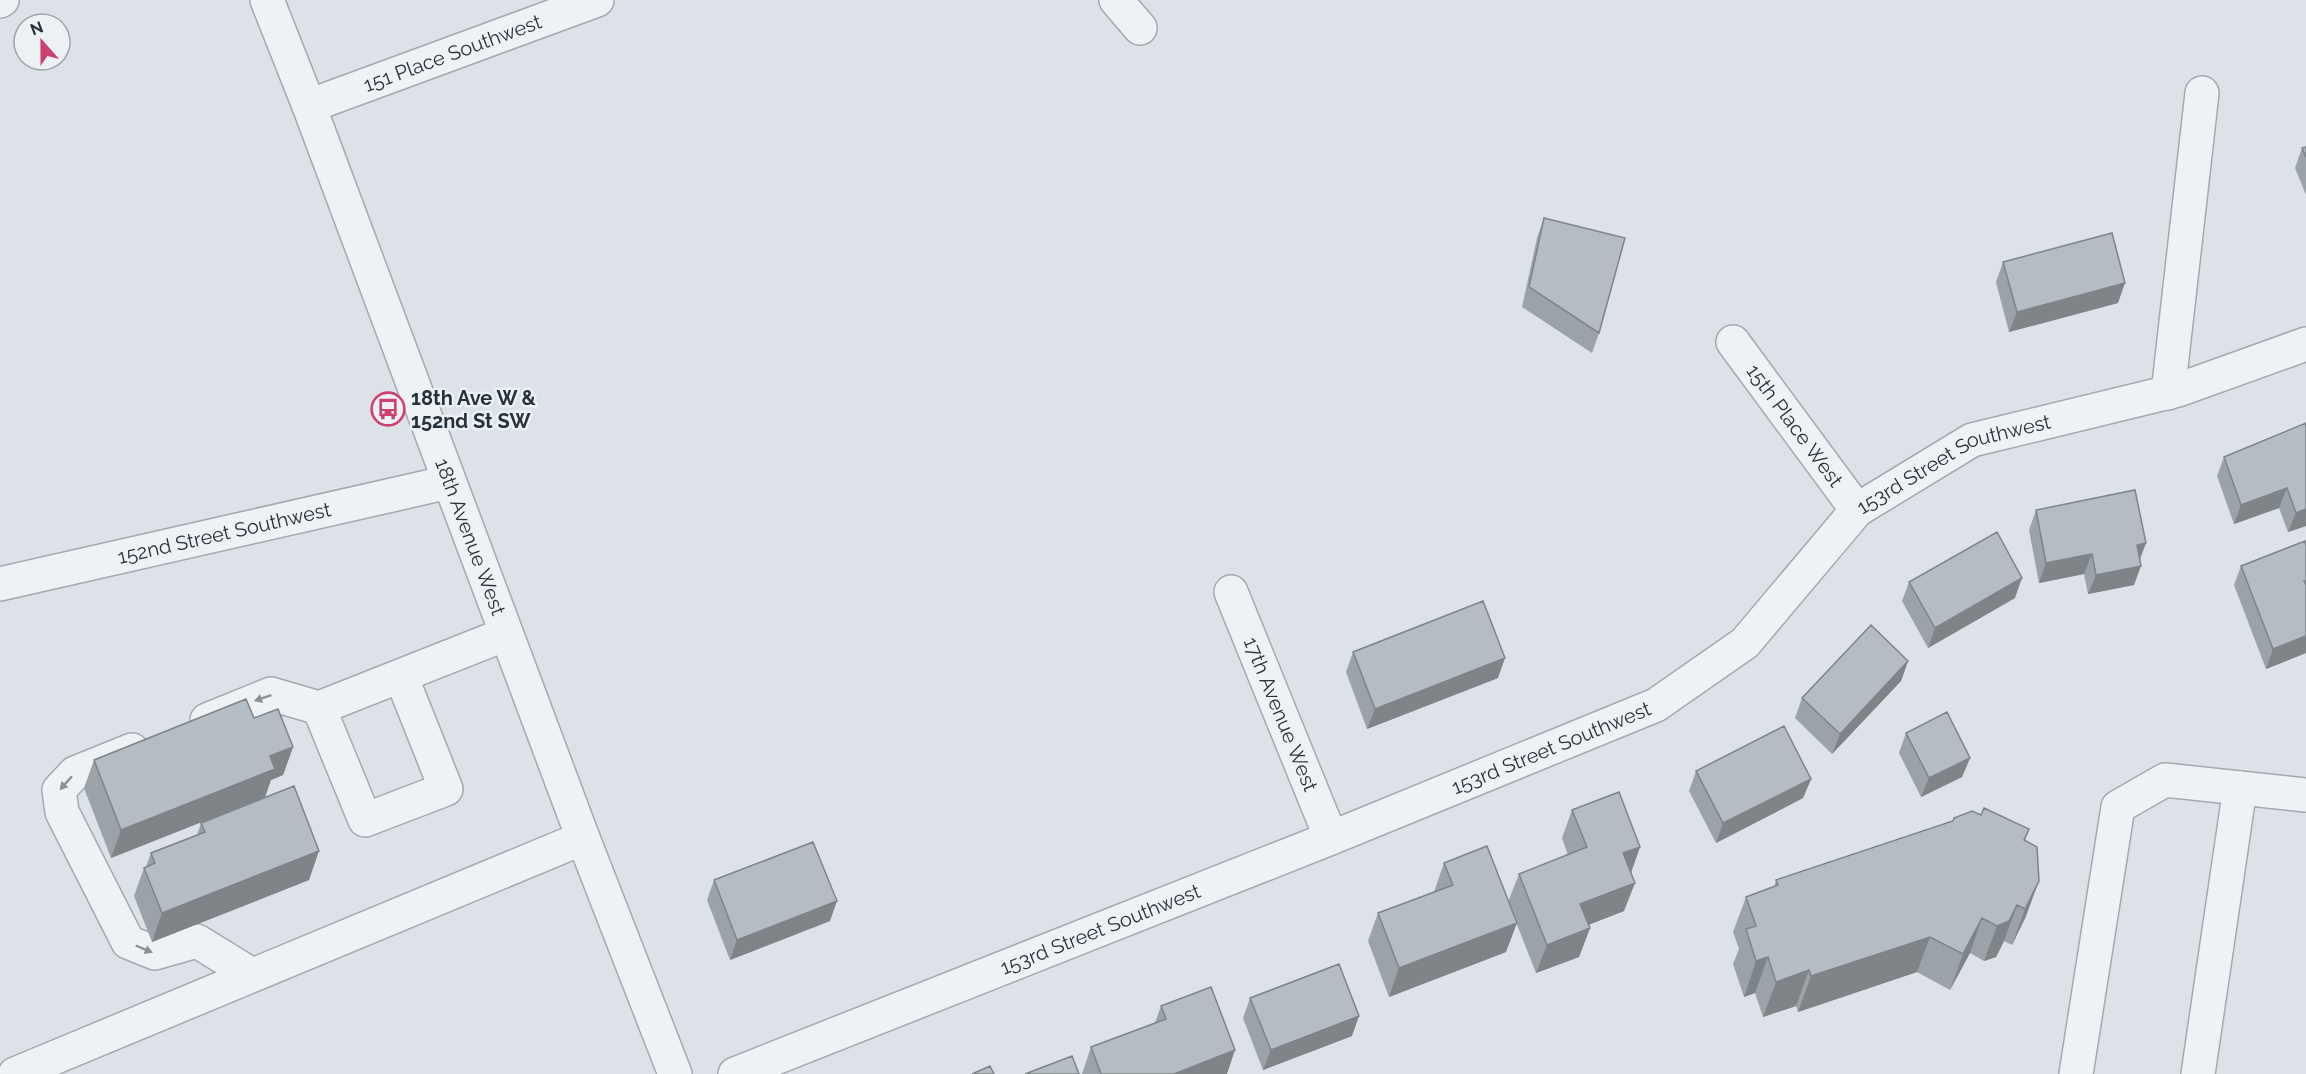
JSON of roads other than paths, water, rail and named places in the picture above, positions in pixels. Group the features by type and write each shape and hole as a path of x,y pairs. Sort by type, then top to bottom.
{"street":[{"name":"18th Avenue West","path":"267,0 309,106 583,838 675,1074"},
{"name":"151 Place Southwest","path":"309,106 597,0"},
{"path":"1116,0 1140,28"},
{"path":"2168,393 2202,93"},
{"name":"15th Place West","path":"1733,342 1857,510"},
{"name":"153rd Street Southwest","path":"735,1074 1331,838 1656,705 1745,643 1857,510 1972,440 2168,393 2306,344"},
{"name":"152nd Street Southwest","path":"0,584 449,482"},
{"name":"17th Avenue West","path":"1231,592 1331,838"},
{"path":"252,975 197,941 155,954 128,942 62,812 59,790 75,773 271,694 319,708 506,634"},
{"path":"319,708 365,820 446,789 401,676"},
{"path":"2076,1074 2118,807 2165,780 2306,795"},
{"path":"2198,1074 2240,788"},
{"path":"15,1074 583,838"}],"place":[{"name":"18th Ave W & 152nd St SW","path":"388,409"}]}
